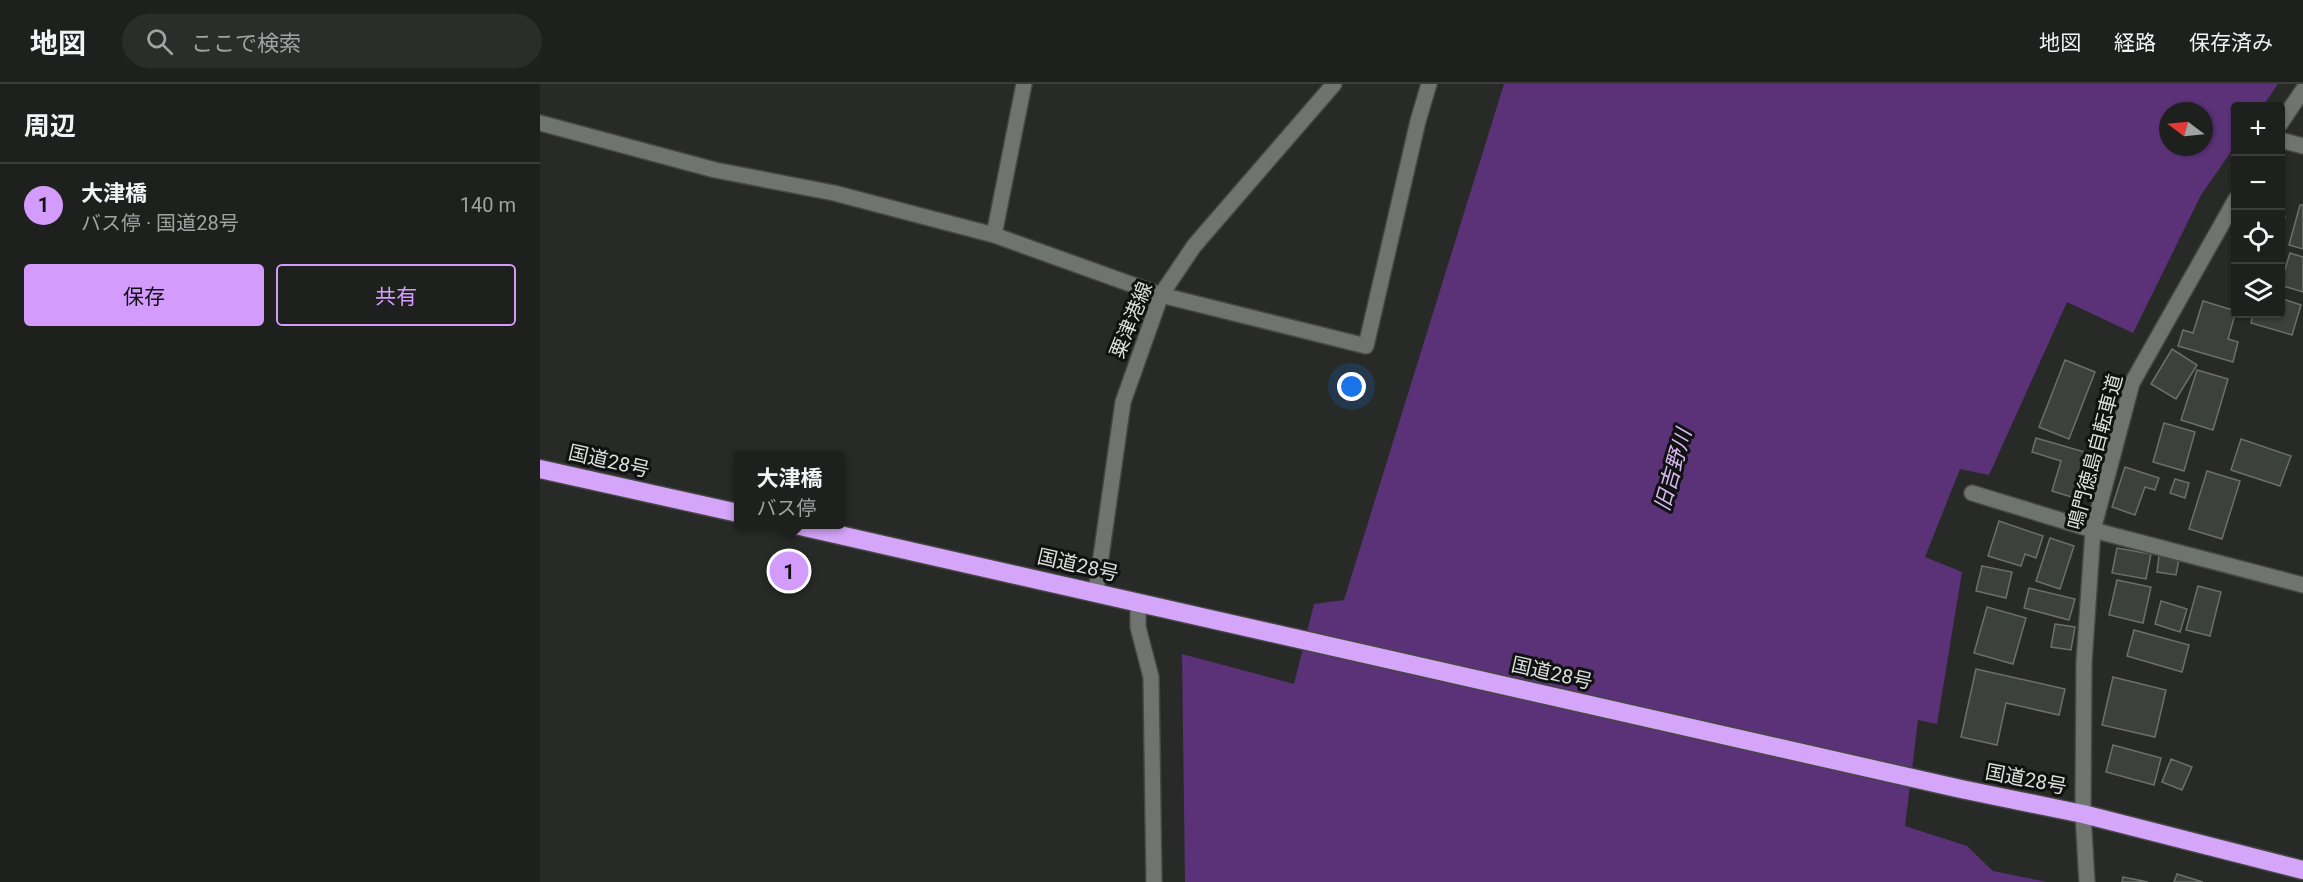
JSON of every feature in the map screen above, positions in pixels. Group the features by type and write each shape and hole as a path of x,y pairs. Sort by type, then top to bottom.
{"highway":[{"name":"国道28号","path":"540,469 734,512"},
{"name":"国道28号","path":"809,529 1961,789 2083,814 2303,870"}],"street":[{"path":"994,235 1024,84"},
{"name":"粟津港線","path":"1095,592 1123,402 1143,339 1161,295 1194,246 1334,84"},
{"path":"540,123 715,170 834,193 994,235 1161,295 1366,346 1418,121 1429,84"},
{"path":"2285,117 2303,90"},
{"path":"2285,141 2303,146"},
{"name":"鳴門徳島自転車道","path":"2087,882 2083,814 2084,662 2093,530 2132,383 2231,206"},
{"path":"1972,493 2093,530 2303,585"},
{"path":"1138,602 1138,627 1151,677 1154,882"}],"water":[{"name":"旧吉野川","path":"1504,84 2278,84 2266,102 2231,102 2231,152 2201,195 2133,333 2067,302 1989,475 1960,469 1925,557 1962,572 1937,724 1918,720 1905,826 1967,846 1993,871 2047,882 1185,882 1182,654 1294,684 1314,604 1344,600"}],"building":[{"path":"2300,205 2303,205 2303,249 2289,245"},
{"path":"2290,253 2303,257 2303,292 2285,287 2285,269"},
{"path":"2285,300 2301,305 2292,335 2251,323 2252,318 2285,318"},
{"path":"2203,301 2231,309 2231,318 2234,318 2228,339 2238,342 2233,362 2178,346 2183,330 2193,333"},
{"path":"2172,349 2197,365 2176,399 2151,384"},
{"path":"2065,360 2095,372 2069,439 2039,427"},
{"path":"2197,370 2228,379 2213,430 2181,420"},
{"path":"2164,423 2195,432 2184,471 2153,462"},
{"path":"2036,438 2088,453 2075,498 2052,491 2061,461 2032,452"},
{"path":"2241,439 2291,456 2280,486 2231,470"},
{"path":"2125,467 2159,478 2155,490 2145,487 2135,515 2112,507"},
{"path":"2207,471 2240,481 2222,539 2189,529"},
{"path":"2175,479 2189,483 2185,498 2170,493"},
{"path":"1999,521 2043,536 2036,558 2025,554 2021,566 1988,556"},
{"path":"2050,538 2074,546 2060,589 2036,581"},
{"path":"2117,548 2151,554 2146,579 2112,573"},
{"path":"2159,556 2179,559 2176,575 2157,572"},
{"path":"1982,566 2012,572 2006,598 1976,591"},
{"path":"2117,580 2151,587 2143,623 2109,615"},
{"path":"2198,586 2221,592 2210,636 2186,630"},
{"path":"2029,588 2075,599 2069,620 2024,608"},
{"path":"2161,601 2187,609 2180,632 2155,624"},
{"path":"1987,607 2026,618 2013,664 1974,653"},
{"path":"2055,624 2075,627 2071,650 2051,647"},
{"path":"2134,630 2189,645 2182,672 2127,656"},
{"path":"1976,669 2065,689 2059,715 2006,703 1997,745 1961,737"},
{"path":"2113,677 2166,690 2155,737 2102,725"},
{"path":"2113,745 2161,758 2154,785 2106,772"},
{"path":"2171,759 2192,767 2182,790 2162,782"},
{"path":"2177,874 2203,882 2174,882"},
{"path":"2123,877 2148,882 2122,882"}],"place":[{"name":"大津橋","path":"789,571"}]}
